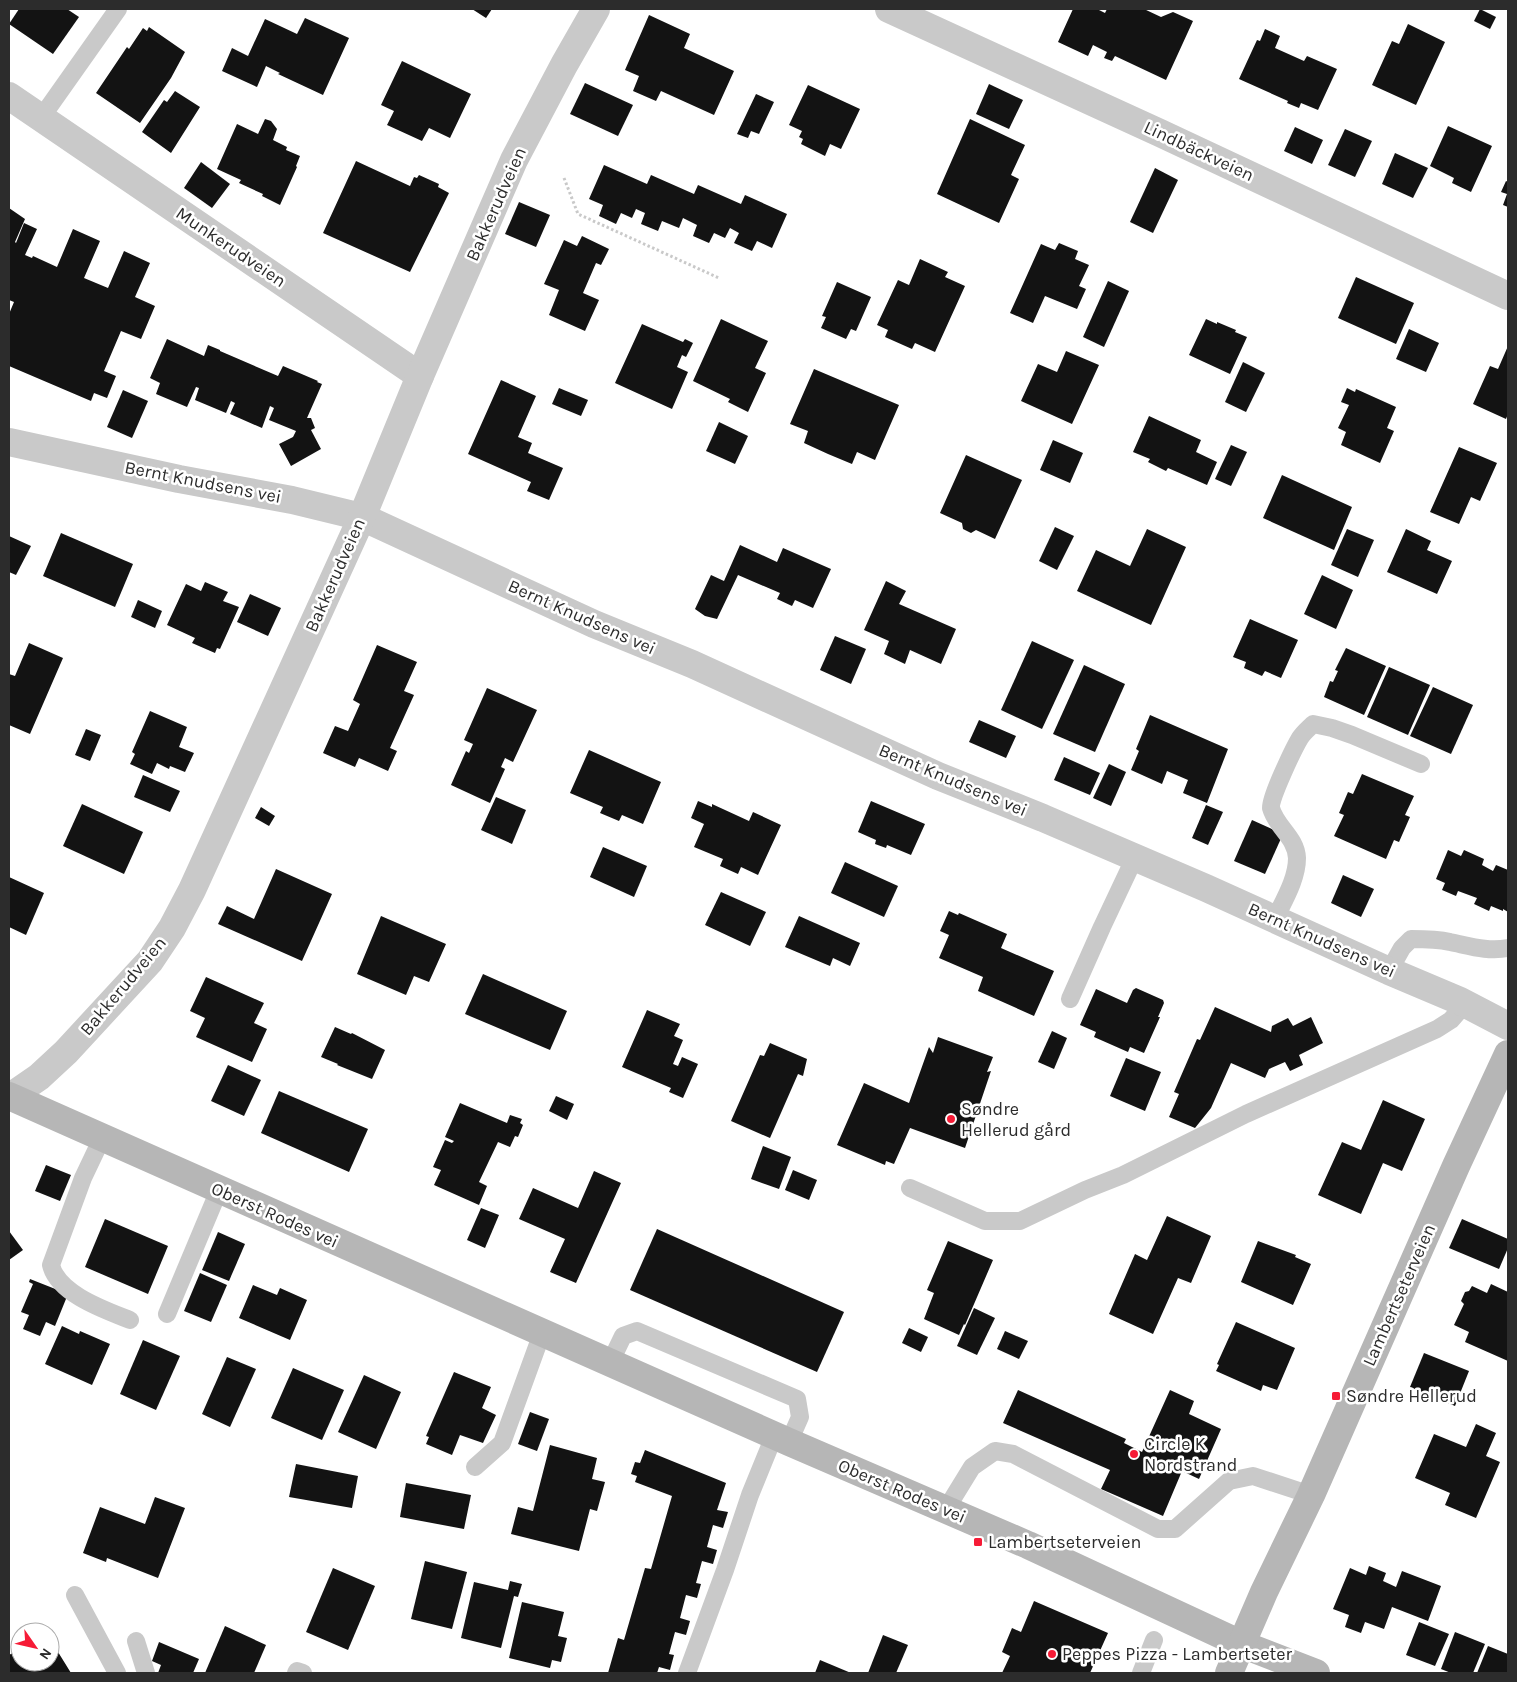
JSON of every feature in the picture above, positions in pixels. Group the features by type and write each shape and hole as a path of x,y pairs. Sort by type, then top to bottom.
{"street":[{"name":"Bakkerudveien","path":"10,1097 39,1077 66,1052 150,961 172,928 192,890 244,778 362,517 420,376 514,160 596,9"},
{"name":"Lindbäckveien","path":"889,9 1508,296"},
{"name":"Munkerudveien","path":"9,96 420,376"},
{"name":"Bernt Knudsens vei","path":"9,442 179,479 292,500 362,517 594,624 692,664 938,776 1043,818 1276,919 1465,1004 1508,1026"},
{"name":"Lambertseterveien","path":"1229,1673 1264,1592 1398,1313 1508,1054"},
{"name":"Oberst Rodes vei","path":"10,1097 782,1439 1028,1545 1241,1644 1316,1673"}],"lane":[{"path":"41,118 118,9"},
{"path":"1276,919 1295,874 1297,858 1293,841 1276,818 1270,806 1274,793 1300,737 1313,724 1332,728 1421,764"},
{"path":"1070,999 1135,857"},
{"path":"1389,971 1402,948 1411,939 1437,940 1475,949 1508,948"},
{"path":"910,1188 985,1221 1020,1221 1085,1190 1123,1175 1246,1114 1437,1029 1451,1020 1465,1004"},
{"path":"102,1138 84,1178 51,1265 53,1274 83,1299 130,1320"},
{"path":"167,1314 219,1190"},
{"path":"610,1363 623,1336 637,1331 797,1399 800,1417 782,1439 750,1495 728,1562 687,1673"},
{"path":"475,1467 502,1442 542,1333"},
{"path":"945,1510 972,1467 995,1451 1013,1454 1158,1529 1175,1529 1229,1481 1253,1476 1311,1495"},
{"path":"75,1595 117,1673"},
{"path":"1141,1673 1154,1640"},
{"path":"136,1641 146,1673"},
{"path":"296,1673 297,1671 303,1673"}],"path":[{"path":"564,178 578,214 719,278"}],"building":[{"path":"19,9 67,9 79,17 53,54 9,24"},
{"path":"472,9 492,9 486,18"},
{"path":"1073,9 1097,9 1105,13 1107,9 1144,9 1161,17 1173,12 1193,21 1166,80 1115,56 1112,61 1104,58 1107,52 1093,45 1088,56 1058,42"},
{"path":"1480,9 1496,17 1490,29 1474,21"},
{"path":"649,15 690,34 684,48 734,71 714,115 661,91 656,101 633,91 639,76 625,70"},
{"path":"305,18 349,38 323,95 278,74 280,73 266,66 257,87 222,71 232,48 248,56 265,19 297,34"},
{"path":"1408,24 1445,42 1416,105 1372,85 1392,41 1399,44"},
{"path":"149,27 185,52 171,78 140,123 96,93 127,47 129,49 143,28 147,31"},
{"path":"1265,29 1280,36 1275,48 1304,61 1307,56 1337,69 1318,110 1301,103 1299,108 1287,103 1288,101 1239,79 1257,40 1260,41"},
{"path":"402,61 471,94 450,138 429,128 422,141 387,125 394,111 381,105"},
{"path":"585,83 633,105 618,136 570,114"},
{"path":"989,84 1023,100 1009,129 976,114"},
{"path":"808,85 860,109 841,149 830,144 825,156 801,144 803,139 799,137 802,131 789,125"},
{"path":"175,91 200,107 171,153 142,132 164,100 167,102"},
{"path":"756,94 774,102 759,134 751,131 748,138 737,134"},
{"path":"265,119 271,121 277,129 273,140 287,147 286,150 300,156 280,205 262,196 263,194 239,183 241,180 217,169 237,124 258,134"},
{"path":"970,119 1025,145 1011,175 1019,179 999,223 937,194"},
{"path":"1448,126 1492,146 1471,192 1452,183 1454,178 1430,166"},
{"path":"1295,127 1323,140 1312,164 1284,151"},
{"path":"1345,129 1372,141 1355,177 1328,165"},
{"path":"1395,153 1428,168 1413,198 1382,184"},
{"path":"356,161 410,186 414,177 417,178 419,175 439,184 438,187 449,193 410,272 323,233"},
{"path":"201,162 230,184 212,208 184,188"},
{"path":"604,165 647,184 651,175 694,194 698,185 741,204 745,195 787,214 772,248 757,241 752,251 734,243 739,233 730,228 725,238 714,233 709,243 693,236 697,225 683,218 679,228 662,221 658,231 641,224 645,213 636,209 632,218 621,213 616,224 599,216 603,205 589,199"},
{"path":"1155,168 1178,180 1153,233 1130,222"},
{"path":"1506,181 1508,182 1508,207 1503,205 1507,194 1501,192"},
{"path":"519,202 550,215 536,247 505,234"},
{"path":"9,208 25,219 16,243 24,223 37,229 25,255 32,258 33,256 57,267 73,229 100,241 84,278 108,288 124,251 150,263 135,297 155,306 141,339 121,331 104,371 116,376 107,398 94,393 91,401 9,366 9,314 14,302 9,300"},
{"path":"582,236 609,249 601,265 596,263 583,293 599,300 585,331 549,315 559,290 544,284 564,240 577,246"},
{"path":"1059,243 1078,251 1075,259 1089,265 1079,286 1086,289 1077,309 1045,296 1033,323 1010,313 1041,244 1055,250"},
{"path":"920,259 948,272 945,277 965,286 935,352 915,343 912,349 885,337 888,330 877,325 898,280 909,285"},
{"path":"1356,277 1414,303 1396,344 1338,318"},
{"path":"1108,281 1129,291 1104,347 1083,337"},
{"path":"837,282 871,297 856,331 851,329 846,339 821,328 826,317 822,316"},
{"path":"721,319 768,341 755,368 766,373 748,412 728,402 730,399 693,381"},
{"path":"1206,319 1236,330 1235,332 1247,337 1230,374 1189,355"},
{"path":"642,324 683,342 685,339 693,343 686,357 682,355 677,367 688,372 672,409 615,383"},
{"path":"1409,329 1439,343 1426,372 1396,359"},
{"path":"167,339 204,356 208,345 278,376 283,366 318,381 322,384 307,418 311,418 315,428 311,430 321,449 291,466 279,444 293,437 296,431 269,420 274,408 270,406 262,428 230,414 235,403 231,401 226,413 195,400 199,388 196,387 187,407 156,394 160,383 150,378"},
{"path":"1508,346 1508,414 1506,419 1473,404 1490,366 1498,369"},
{"path":"1066,351 1099,365 1072,424 1021,401 1038,364 1057,372"},
{"path":"1243,362 1265,373 1246,412 1225,402"},
{"path":"814,369 899,405 875,460 857,452 852,464 828,454 804,443 808,431 790,424"},
{"path":"501,380 536,396 518,437 532,443 528,453 563,468 549,500 527,491 531,482 468,454"},
{"path":"559,388 588,400 581,416 552,404"},
{"path":"1347,388 1355,392 1356,389 1396,407 1387,428 1394,431 1380,463 1341,445 1346,432 1338,428 1349,405 1341,402"},
{"path":"123,390 148,401 132,438 107,427"},
{"path":"1149,416 1201,440 1196,452 1217,462 1207,485 1168,468 1166,471 1148,462 1150,459 1133,452"},
{"path":"719,422 748,436 735,464 706,451"},
{"path":"1053,440 1083,453 1070,483 1040,470"},
{"path":"1231,445 1247,452 1231,486 1215,479"},
{"path":"1459,447 1497,463 1480,501 1471,497 1459,524 1430,512"},
{"path":"966,455 1022,480 995,539 976,530 971,533 963,529 962,523 940,513"},
{"path":"1282,475 1352,507 1334,550 1263,518"},
{"path":"1055,527 1074,536 1057,570 1039,561"},
{"path":"1147,529 1186,547 1151,625 1077,591 1096,550 1130,566"},
{"path":"1347,529 1374,540 1358,577 1331,565"},
{"path":"1406,529 1431,541 1427,550 1452,561 1437,594 1387,572"},
{"path":"61,533 133,564 115,607 43,576"},
{"path":"9,536 31,546 16,575 9,572"},
{"path":"740,545 777,562 783,548 831,569 813,608 795,600 792,606 777,599 780,593 738,575 717,619 705,616 695,609 711,575 724,581"},
{"path":"1322,575 1353,590 1336,629 1304,614"},
{"path":"886,581 906,591 899,604 956,629 941,664 910,650 905,664 884,654 889,641 864,630"},
{"path":"205,582 228,592 223,601 239,607 220,649 217,648 215,653 192,643 195,638 167,625 186,584 201,591"},
{"path":"250,594 281,608 268,636 237,622"},
{"path":"138,600 162,611 155,628 131,617"},
{"path":"1250,619 1298,640 1281,678 1265,671 1262,676 1244,668 1246,662 1233,657"},
{"path":"835,636 866,649 851,684 820,670"},
{"path":"1032,641 1074,660 1042,729 1001,710"},
{"path":"29,643 63,658 30,734 9,725 9,674 15,676"},
{"path":"377,645 417,662 404,691 414,695 390,748 397,751 388,771 359,758 355,767 323,753 335,726 348,731 360,704 353,700"},
{"path":"1346,648 1386,666 1364,715 1324,697 1330,681 1333,682 1338,671 1335,670"},
{"path":"1084,665 1125,684 1095,752 1053,734"},
{"path":"1389,667 1430,685 1408,735 1367,717"},
{"path":"1433,687 1473,705 1451,754 1410,736"},
{"path":"487,688 537,710 513,762 505,758 501,767 505,769 490,803 451,785 466,751 469,753 473,744 464,740"},
{"path":"150,711 187,727 179,747 194,753 185,772 170,766 169,769 157,763 152,774 130,764 135,754 132,752"},
{"path":"1150,715 1228,749 1207,803 1183,793 1188,780 1167,771 1162,784 1131,770 1139,751 1136,749"},
{"path":"979,720 1016,736 1006,758 969,742"},
{"path":"86,729 101,735 90,761 75,755"},
{"path":"589,750 661,782 643,824 622,815 619,821 600,813 603,807 570,793"},
{"path":"1064,757 1100,773 1090,795 1054,780"},
{"path":"1109,764 1126,772 1111,806 1093,798"},
{"path":"1362,774 1414,796 1405,815 1410,817 1399,842 1394,840 1386,859 1334,836 1344,815 1339,813 1348,792 1353,794"},
{"path":"143,775 180,791 170,812 134,797"},
{"path":"496,797 526,810 512,844 481,830"},
{"path":"698,801 712,807 712,804 749,821 753,812 781,825 758,875 741,867 738,874 720,866 723,859 694,847 704,824 691,818"},
{"path":"871,801 925,824 911,855 887,845 886,848 875,844 876,840 858,832"},
{"path":"82,804 143,832 124,874 63,846"},
{"path":"1206,805 1223,812 1208,845 1192,838"},
{"path":"261,807 275,816 269,826 255,818"},
{"path":"1252,820 1283,834 1265,874 1234,861"},
{"path":"603,847 647,866 634,897 590,877"},
{"path":"1448,850 1461,856 1464,850 1484,859 1482,865 1493,871 1496,865 1508,870 1508,912 1491,906 1489,911 1474,904 1477,898 1458,891 1456,896 1442,890 1445,883 1436,879"},
{"path":"845,862 898,886 884,917 831,893"},
{"path":"276,869 332,894 302,961 218,924 227,906 254,919"},
{"path":"1343,875 1374,889 1361,917 1331,903"},
{"path":"9,877 44,893 26,935 9,927"},
{"path":"721,892 766,912 750,946 705,925"},
{"path":"949,911 958,915 959,913 1007,934 1001,948 1054,971 1034,1016 978,991 983,977 939,958 949,935 940,931"},
{"path":"381,916 446,944 429,982 414,976 406,995 357,974"},
{"path":"799,916 860,943 850,966 833,958 830,966 785,947"},
{"path":"483,974 567,1011 550,1050 465,1014"},
{"path":"206,977 264,1003 254,1023 267,1029 252,1062 196,1037 205,1018 190,1011"},
{"path":"1136,988 1163,1000 1164,1003 1144,1053 1130,1047 1128,1052 1094,1037 1096,1032 1080,1025 1096,989 1127,1003 1133,990"},
{"path":"1215,1007 1271,1032 1272,1026 1288,1018 1293,1026 1311,1017 1323,1043 1299,1055 1303,1065 1290,1071 1285,1062 1269,1069 1265,1078 1231,1063 1211,1108 1195,1128 1169,1117 1179,1094 1174,1092 1197,1039 1200,1040"},
{"path":"647,1010 680,1024 674,1036 683,1040 673,1064 678,1066 682,1057 698,1064 683,1098 669,1092 671,1088 622,1067"},
{"path":"335,1027 352,1033 385,1050 372,1079 321,1057"},
{"path":"1052,1031 1067,1038 1054,1069 1038,1062"},
{"path":"938,1037 993,1057 987,1072 991,1071 965,1148 910,1128 894,1164 886,1161 885,1165 837,1145 864,1083 909,1103 929,1047 933,1053"},
{"path":"770,1043 807,1059 803,1076 798,1074 770,1138 731,1121 760,1055 764,1056"},
{"path":"1126,1058 1161,1072 1145,1111 1110,1096"},
{"path":"228,1065 261,1080 244,1116 211,1101"},
{"path":"279,1091 368,1129 349,1172 261,1133"},
{"path":"556,1096 574,1104 567,1120 549,1111"},
{"path":"1383,1100 1425,1119 1402,1171 1383,1163 1361,1214 1318,1195 1342,1142 1361,1150"},
{"path":"460,1103 507,1123 510,1115 522,1119 520,1123 523,1125 518,1137 515,1136 510,1147 498,1142 479,1182 487,1186 479,1205 434,1185 441,1170 433,1167 445,1140 452,1143 454,1141 445,1137"},
{"path":"763,1146 791,1157 779,1189 751,1179"},
{"path":"46,1165 71,1175 60,1201 35,1191"},
{"path":"793,1170 817,1180 809,1200 785,1190"},
{"path":"594,1171 621,1183 576,1283 550,1272 565,1239 519,1219 533,1188 578,1208"},
{"path":"481,1208 499,1215 485,1248 467,1240"},
{"path":"1167,1216 1211,1236 1191,1283 1178,1278 1153,1334 1109,1314 1135,1254 1147,1260"},
{"path":"105,1219 168,1246 148,1294 85,1267"},
{"path":"1462,1219 1508,1239 1508,1248 1499,1269 1449,1248"},
{"path":"657,1229 844,1312 817,1372 630,1290"},
{"path":"9,1231 23,1250 9,1260"},
{"path":"218,1232 245,1244 229,1281 202,1270"},
{"path":"948,1241 993,1260 959,1335 924,1319 934,1293 927,1290"},
{"path":"1258,1241 1296,1255 1295,1257 1311,1264 1293,1305 1241,1282"},
{"path":"200,1273 227,1285 211,1322 184,1311"},
{"path":"30,1279 68,1294 55,1326 46,1322 40,1336 23,1329 29,1315 21,1312 33,1284 29,1282"},
{"path":"1491,1284 1508,1292 1508,1361 1465,1342 1469,1332 1454,1325 1464,1304 1461,1301 1465,1292 1469,1291 1472,1286 1487,1293"},
{"path":"253,1285 277,1295 280,1288 307,1300 290,1340 239,1318"},
{"path":"974,1308 995,1318 977,1355 957,1346"},
{"path":"1236,1322 1295,1348 1277,1390 1263,1385 1261,1391 1216,1371 1219,1365 1217,1364"},
{"path":"62,1326 79,1334 80,1331 110,1344 92,1385 45,1364"},
{"path":"909,1328 928,1337 921,1352 902,1343"},
{"path":"1005,1331 1028,1341 1019,1359 997,1349"},
{"path":"143,1340 180,1356 156,1410 120,1394"},
{"path":"1424,1353 1469,1371 1455,1406 1410,1387"},
{"path":"227,1357 256,1369 230,1427 202,1414"},
{"path":"293,1368 344,1390 322,1440 271,1418"},
{"path":"454,1372 491,1387 482,1408 496,1415 483,1443 460,1435 452,1455 426,1444 429,1437 426,1436"},
{"path":"364,1375 401,1392 376,1449 338,1432"},
{"path":"1018,1390 1126,1439 1124,1443 1142,1452 1170,1390 1194,1401 1189,1414 1221,1429 1199,1479 1182,1471 1163,1516 1101,1489 1110,1470 1003,1423"},
{"path":"530,1412 549,1419 537,1451 518,1444"},
{"path":"1476,1424 1496,1433 1486,1456 1500,1462 1476,1518 1445,1505 1450,1493 1415,1478 1434,1434 1466,1447"},
{"path":"550,1445 597,1458 592,1479 605,1482 597,1511 590,1509 579,1551 511,1534 518,1507 533,1511"},
{"path":"645,1450 726,1483 717,1510 728,1512 723,1528 713,1525 707,1547 717,1550 713,1564 702,1561 696,1583 701,1584 697,1598 686,1595 680,1618 690,1621 686,1635 675,1632 669,1654 674,1655 670,1670 659,1667 657,1673 608,1673 618,1638 624,1640 645,1568 651,1569 672,1496 635,1482 637,1476 631,1474 635,1462 640,1463"},
{"path":"296,1464 358,1476 352,1508 289,1497"},
{"path":"406,1483 471,1495 464,1529 400,1517"},
{"path":"155,1497 185,1508 158,1578 107,1558 106,1562 83,1553 100,1507 145,1524"},
{"path":"425,1561 467,1572 452,1629 411,1619"},
{"path":"1369,1566 1386,1573 1383,1581 1396,1587 1402,1571 1441,1586 1428,1621 1392,1607 1384,1629 1365,1622 1361,1633 1345,1627 1349,1615 1333,1609 1350,1568 1366,1575"},
{"path":"333,1568 375,1586 348,1650 306,1632"},
{"path":"510,1581 522,1584 518,1597 514,1596 501,1648 461,1638 474,1582 508,1590"},
{"path":"1034,1601 1108,1633 1090,1673 1002,1673 1010,1656 1002,1652 1012,1628 1021,1632"},
{"path":"522,1602 564,1612 558,1636 567,1638 561,1662 552,1660 550,1668 509,1658"},
{"path":"1419,1622 1449,1634 1435,1666 1406,1655"},
{"path":"225,1626 266,1645 254,1673 205,1673"},
{"path":"1455,1632 1485,1644 1473,1673 1451,1673 1441,1669"},
{"path":"883,1635 908,1645 896,1673 868,1673"},
{"path":"159,1642 199,1659 193,1673 158,1673 161,1665 152,1661"},
{"path":"1488,1646 1508,1654 1508,1673 1477,1673"},
{"path":"9,1655 10,1672 60,1672 60,1655 71,1673 9,1673"},
{"path":"820,1660 851,1673 815,1673"}],"place":[{"name":"Søndre Hellerud gård","path":"951,1119"},
{"name":"Søndre Hellerud","path":"1336,1396"},
{"name":"Circle K Nordstrand","path":"1134,1454"},
{"name":"Lambertseterveien","path":"978,1542"},
{"name":"Peppes Pizza - Lambertseter","path":"1052,1654"}]}
